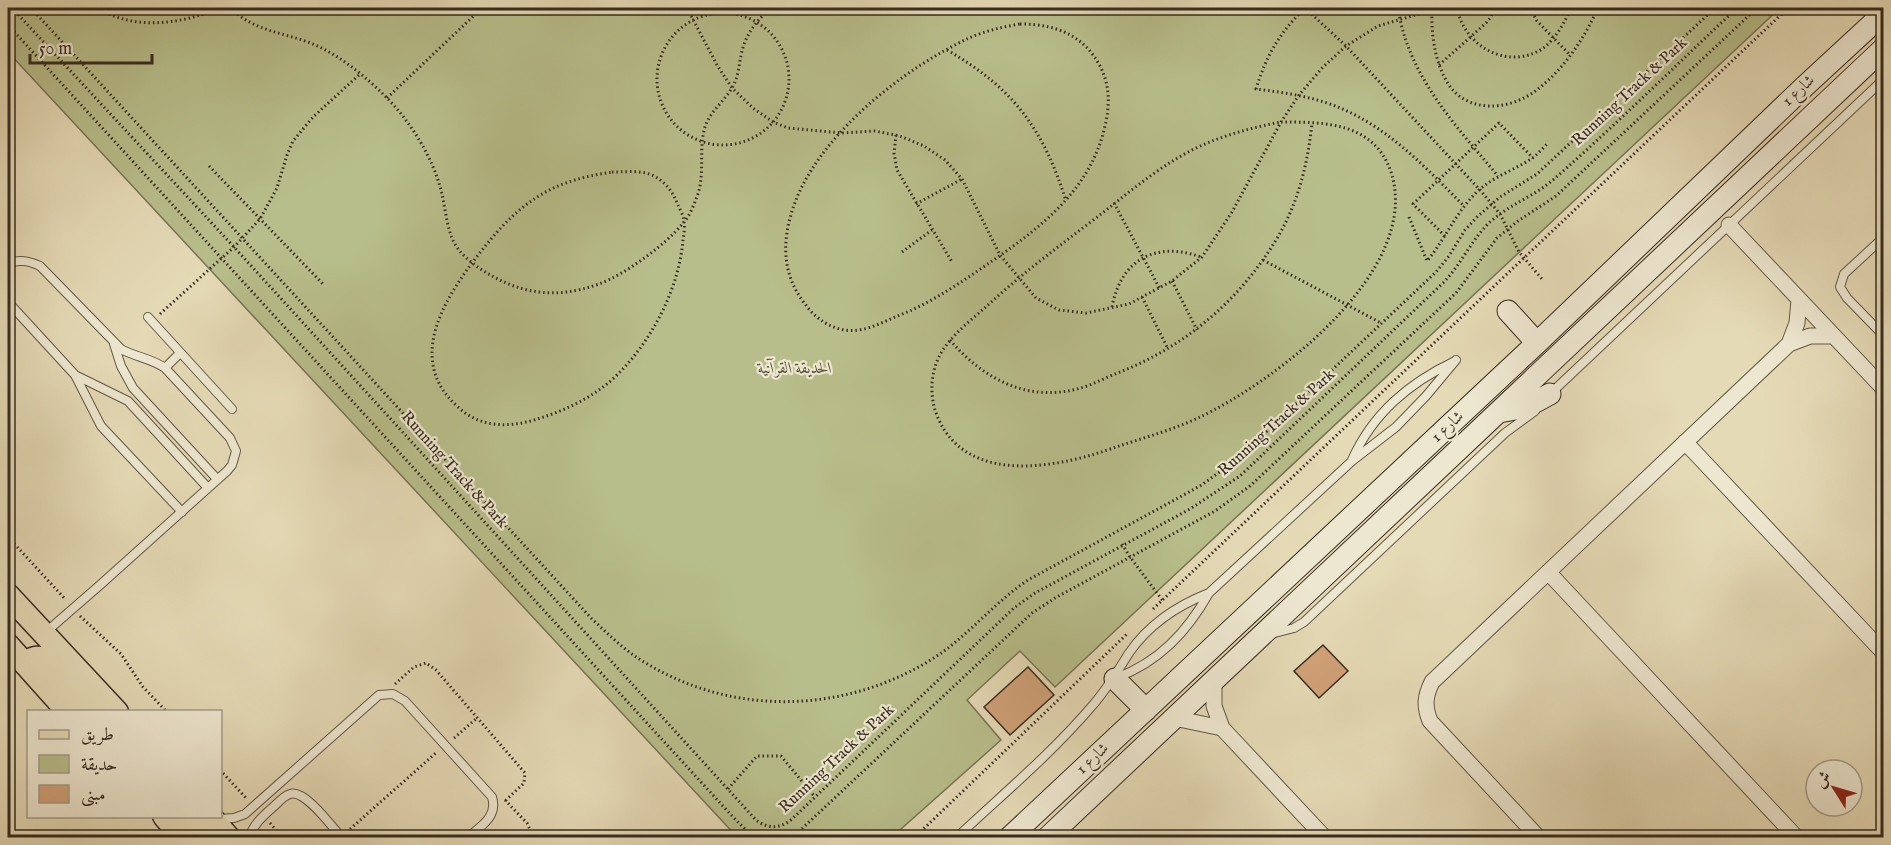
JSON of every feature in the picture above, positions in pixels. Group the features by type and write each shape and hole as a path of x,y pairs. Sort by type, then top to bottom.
{"main road":[{"path":"10,602 45,633 116,710"},
{"path":"8,645 68,710"},
{"path":"24,663 35,657 41,657 47,661 93,710"},
{"path":"166,818 183,837"},
{"path":"205,822 229,837"}],"street":[{"name":"شارع 1","path":"1010,837 1537,343 1804,86 1884,13"},
{"name":"شارع 1","path":"1047,837 1884,48"},
{"path":"1729,225 1884,389"},
{"path":"1789,344 1797,323 1799,300"},
{"path":"1508,312 1537,343"},
{"path":"1539,837 1436,729 1426,711 1425,701 1432,682 1789,344 1810,336 1834,336"},
{"path":"1499,412 1526,407 1550,394"},
{"path":"1685,442 1884,653"},
{"path":"1548,572 1797,837"},
{"path":"1115,679 1146,710"},
{"path":"1214,681 1214,706 1222,728 1325,837"},
{"path":"1174,718 1222,728"}],"lane":[{"path":"1261,636 1288,630 1304,622 1505,433 1536,410 1550,394 1884,79"},
{"path":"1872,90 1884,91"},
{"path":"1884,237 1844,274 1840,287 1847,298 1884,336"},
{"path":"8,263 29,261 40,267 114,343 129,353 153,361 165,368 234,444 236,451 232,465 208,488 45,633"},
{"path":"8,302 75,375 101,426 182,512"},
{"path":"150,319 232,409"},
{"path":"114,343 121,366 133,388 217,479"},
{"path":"165,368 180,353"},
{"path":"1115,679 1141,667 1170,645 1194,618 1209,593 1352,461 1396,427 1456,360 1435,370 1395,399 1369,427 1352,461"},
{"path":"75,375 128,401 208,488"},
{"path":"956,837 1072,728 1115,679 1138,641 1172,611 1209,593"},
{"path":"205,822 234,818 245,813 374,700 386,693 400,696 492,797 494,811 491,817 467,837"},
{"path":"249,837 255,824 293,793 304,795 342,837"}],"path":[{"name":"Running Track & Park","path":"12,8 234,247 756,820 770,827 786,824 1014,608 1035,593 1122,544 1190,509 1240,476 1443,283 1461,263 1482,231 1500,214 1553,180 1737,8"},
{"path":"31,8 591,618 643,661 673,677 704,690 737,698 770,702 804,702 838,698 870,689 902,676 931,660 958,640 1003,599 1028,580 1200,486 1232,463 1436,272 1465,230 1492,204 1537,174 1715,8"},
{"path":"97,8 132,22 154,24 203,15 221,8"},
{"path":"231,8 249,23 310,43 338,58 360,74 387,98 409,125 427,154 440,187 452,238 460,252 497,280 524,290 553,293 582,290 609,280 665,242 685,222 697,197 702,169 704,129 709,118 732,88 748,36 772,8"},
{"path":"387,98 482,8"},
{"path":"687,8 732,88 753,108 773,122 788,128 842,133 875,131 896,135 924,146 945,160 962,179 1000,255 1017,278 1036,297 1059,310 1086,313 1129,304 1160,289 1202,257 1232,212 1281,122 1299,95 1323,67 1346,46 1378,26 1432,9 1448,8"},
{"path":"1464,206 1398,142 1376,126 1334,106 1299,95 1256,89 1263,66 1274,44 1288,24 1305,8 1346,46 1480,190 1500,214 1523,258 1542,279"},
{"path":"1398,8 1406,40 1425,82 1445,112 1498,176"},
{"path":"1457,8 1459,17 1470,37 1482,48 1496,54 1511,56 1527,55 1542,49 1554,38 1571,8"},
{"path":"1439,65 1491,17 1494,8"},
{"path":"1530,8 1537,21 1570,55"},
{"path":"1432,9 1439,65 1447,82 1459,95 1475,104 1492,107 1511,105 1533,92 1554,75 1589,27 1598,8"},
{"path":"792,837 1022,621 1043,605 1215,511 1250,486 1466,283 1488,248 1507,229 1556,196 1757,8"},
{"path":"1145,616 1788,8"},
{"path":"732,13 745,16 768,31 778,41 785,54 790,82 782,110 773,122 753,138 729,144 703,141 680,129 671,120 659,97 656,84 657,71 665,46 672,36 693,20 705,15 732,13"},
{"path":"1020,24 1041,24 1062,29 1080,40 1095,56 1104,75 1109,96 1102,140 1093,161 1066,201 1035,231 952,288 907,313 864,329 844,330 825,324 810,311 795,291 786,268 785,244 798,195 811,172 842,133 881,94 947,50 994,29 1020,24"},
{"path":"8,25 717,800 754,837"},
{"path":"947,50 994,81 1014,101 1046,147 1066,201"},
{"path":"150,319 234,247 260,219 277,188 293,141 308,123 360,74"},
{"path":"1281,122 1312,122 1336,124 1358,132 1376,147 1389,166 1396,188 1396,212 1383,252 1373,271 1347,305 1314,339 1277,369 1238,396 1196,419 1082,459 1050,465 1010,465 986,461 968,454 954,442 942,428 934,411 932,392 939,356 950,340 1017,278 1114,203 1168,164 1195,149 1251,128 1281,122"},
{"path":"950,340 967,359 987,375 1010,386 1035,392 1060,392 1085,386 1145,362 1168,349 1197,330 1239,291 1279,235 1296,199 1309,151 1312,122"},
{"path":"1445,236 1413,204 1499,123 1533,158"},
{"path":"896,135 894,153 897,170 952,262"},
{"path":"1409,217 1427,261 1464,206 1480,190 1498,176 1533,158 1548,143"},
{"path":"209,166 323,284"},
{"path":"612,172 637,172 652,175 664,183 674,194 685,222 682,255 674,283 650,335 618,374 599,390 555,414 509,426 486,423 465,414 448,399 437,379 432,357 433,334 448,297 502,225 520,209 548,192 587,176 612,172"},
{"path":"916,204 962,179"},
{"path":"1114,203 1160,289"},
{"path":"902,252 932,230"},
{"path":"1112,307 1121,278 1143,257 1158,252 1173,251 1188,252 1202,257"},
{"path":"1262,260 1381,323"},
{"path":"1172,281 1197,330"},
{"path":"1142,297 1168,349"},
{"path":"8,537 89,626 121,654 143,687 166,710"},
{"path":"1122,544 1172,611"},
{"path":"914,837 1128,633"},
{"path":"386,693 414,667 426,663 432,666 525,773 524,783 494,811"},
{"path":"342,837 477,718"},
{"path":"728,789 757,756 781,756 815,797"},
{"path":"505,800 527,823 534,837"}],"green space":[{"name":"الحديقة القرآنية","path":"8,8 1780,8 1055,687 1020,651 967,700 1001,740 892,837 738,838 8,52"}],"building":[{"path":"1323,645 1348,671 1319,698 1294,671"},
{"path":"1028,667 1054,695 1010,735 984,707"}]}
